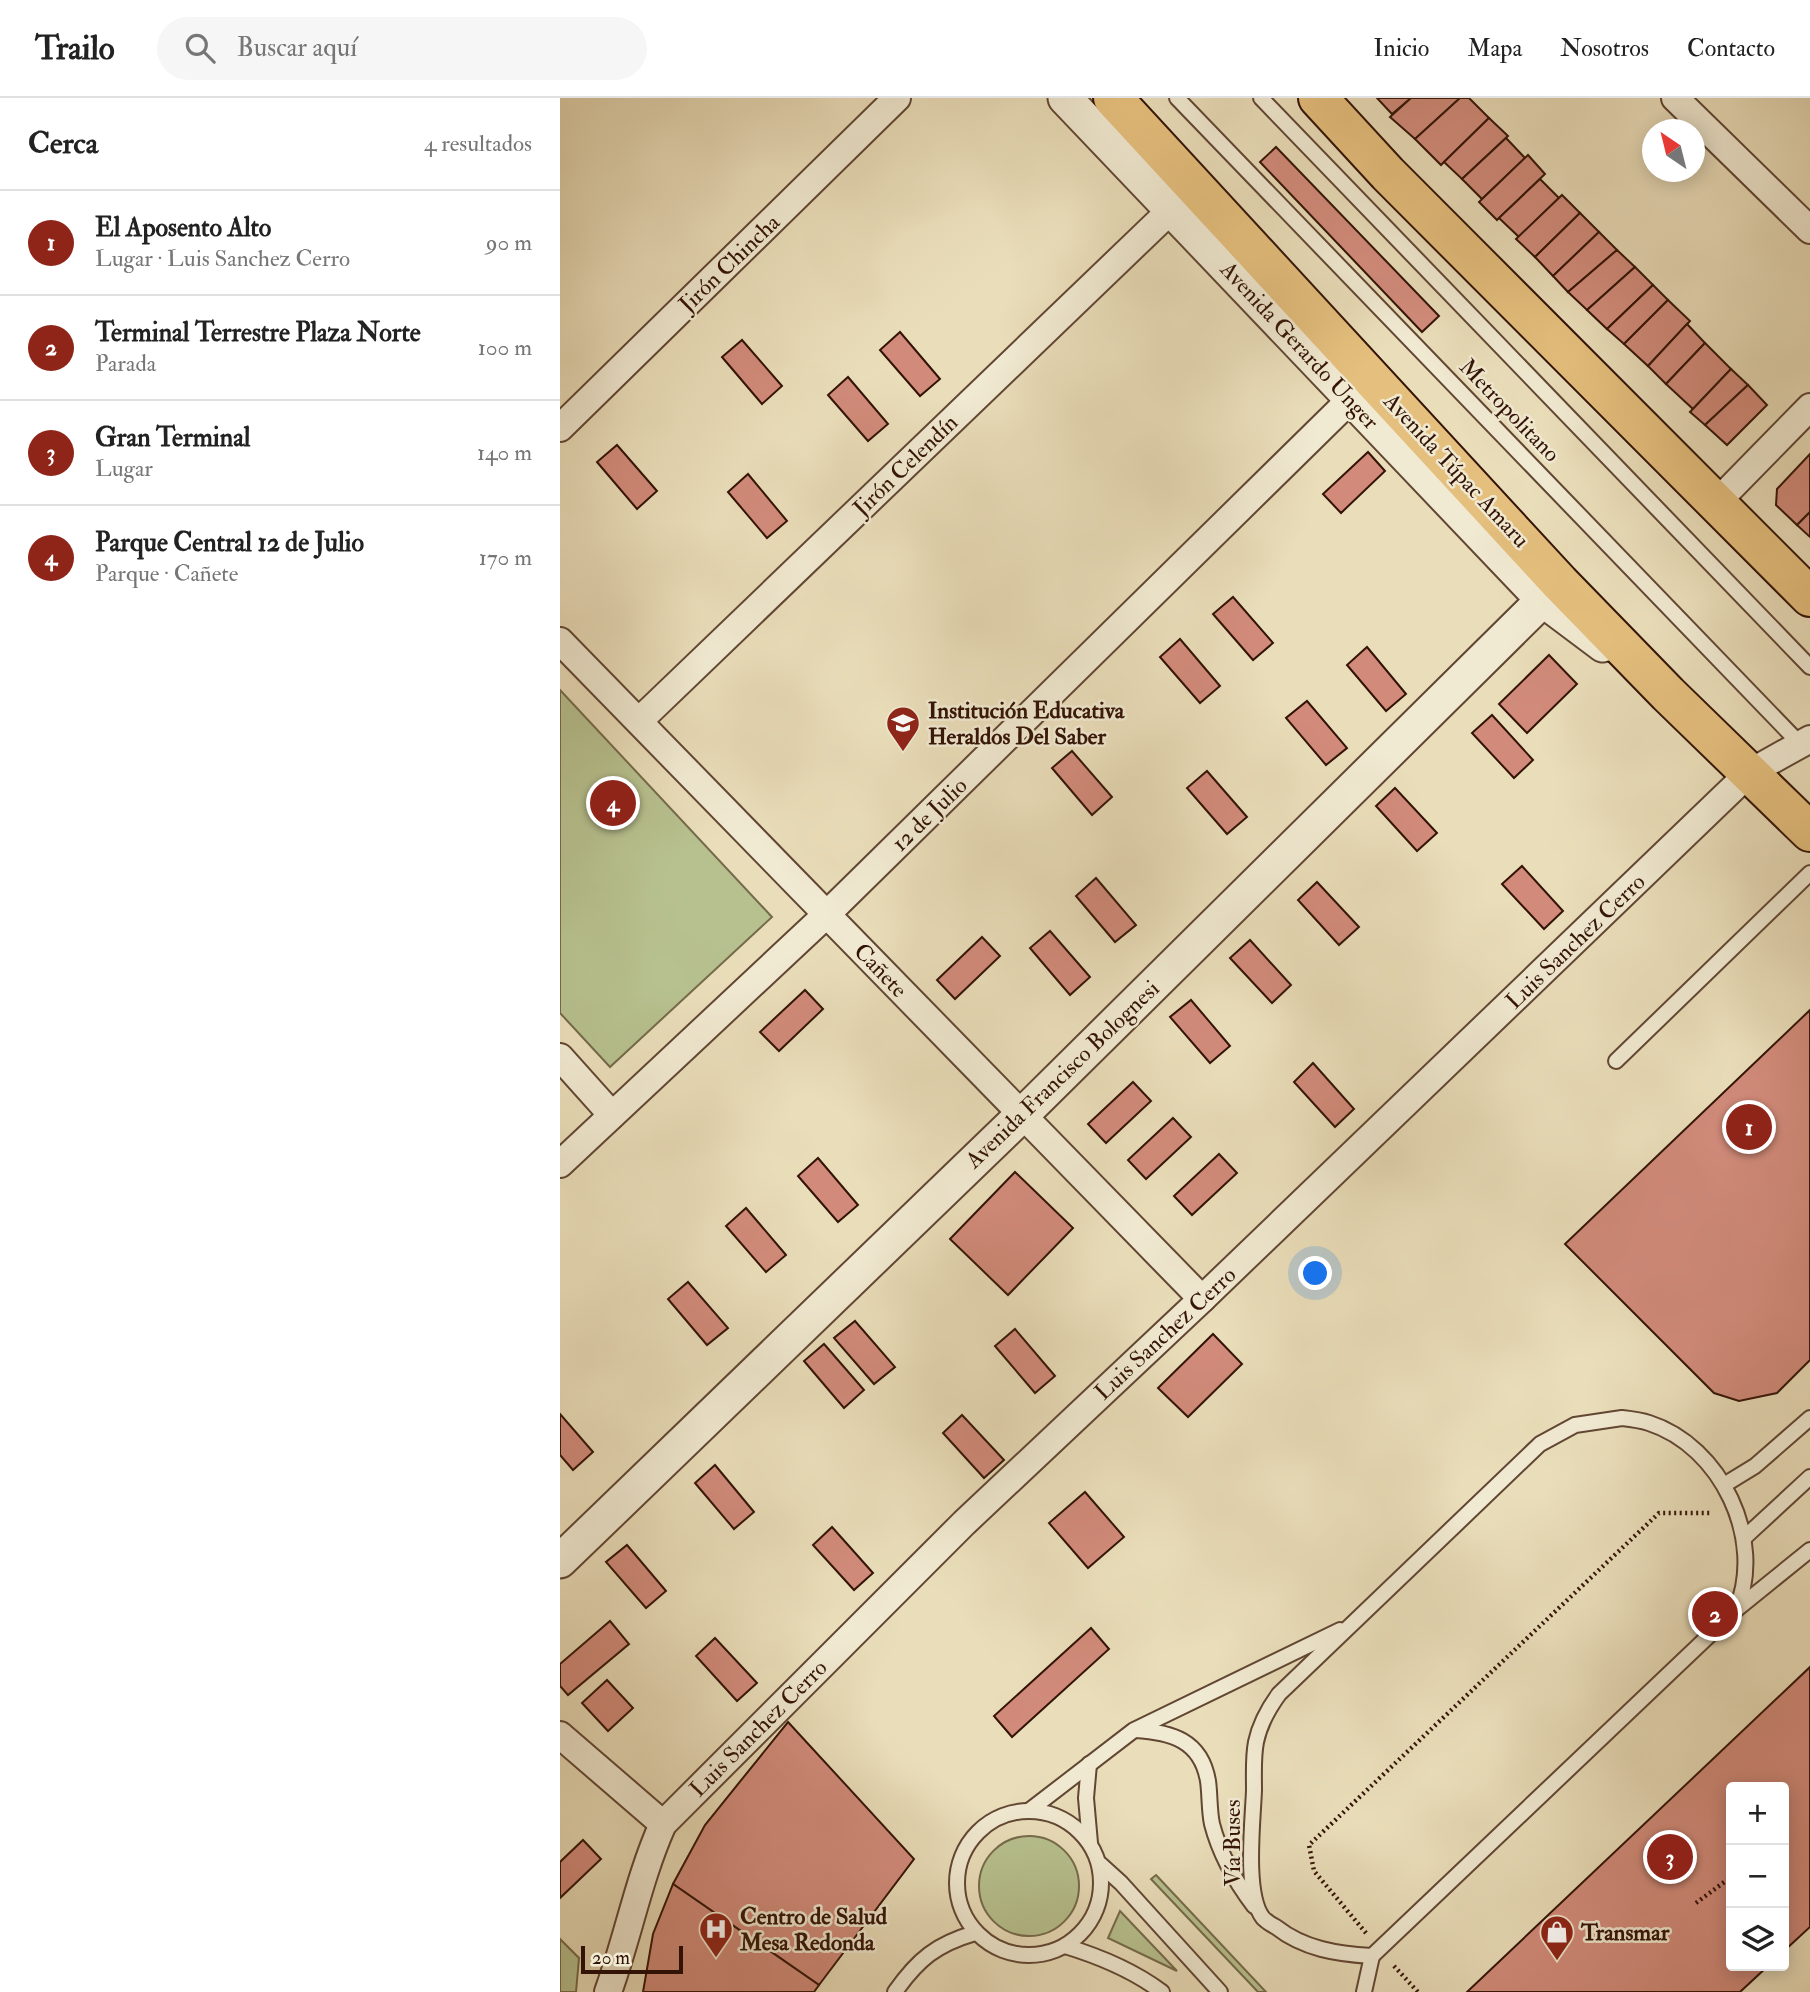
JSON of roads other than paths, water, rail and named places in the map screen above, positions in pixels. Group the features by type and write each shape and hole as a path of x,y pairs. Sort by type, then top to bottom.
{"main road":[{"name":"Avenida Túpac Amaru","path":"1113,98 1552,591 1668,694 1810,832"},
{"path":"1318,98 1388,174 1810,597"}],"street":[{"name":"Jirón Chincha","path":"560,428 897,98"},
{"name":"Avenida Gerardo Unger","path":"1065,98 1351,399 1552,591"},
{"path":"1675,98 1810,230"},
{"name":"Jirón Celendín","path":"639,721 1172,209"},
{"name":"12 de Julio","path":"560,1164 826,915 1351,399"},
{"path":"1716,503 1810,407"},
{"name":"Avenida Francisco Bolognesi","path":"560,1561 1022,1115 1552,591"},
{"name":"Cañete","path":"560,641 1202,1299"},
{"name":"Luis Sanchez Cerro","path":"608,1992 654,1844 663,1824 964,1523 1202,1299 1749,773 1807,746"},
{"path":"560,1058 612,1115"},
{"path":"560,1735 663,1824"}],"lane":[{"name":"Metropolitano","path":"1177,98 1807,746"},
{"name":"Metropolitano","path":"1262,98 1810,667"},
{"path":"1616,1061 1810,873"},
{"name":"Vía Buses","path":"1262,1917 1254,1895 1251,1870 1255,1744 1261,1723 1279,1694 1540,1444 1576,1425 1622,1418 1648,1422 1671,1433 1708,1464 1724,1485 1737,1513 1744,1538 1746,1578 1743,1595 1736,1610 1375,1953"},
{"path":"1724,1485 1780,1447 1810,1418"},
{"path":"1744,1538 1810,1477"},
{"path":"1736,1610 1810,1550"},
{"path":"1030,1810 1134,1730 1354,1623"},
{"path":"1134,1730 1156,1731 1178,1737 1193,1748 1203,1763 1208,1779 1211,1822 1222,1855 1237,1885 1262,1917 1285,1935 1315,1949 1342,1955 1375,1953 1364,1992"},
{"path":"1090,1763 1086,1798 1090,1843"},
{"path":"1030,1810 1054,1814 1074,1825 1090,1843 1100,1864 1102,1888 1096,1911 1083,1931 1065,1946 1042,1955 1018,1955 995,1947 975,1933 962,1912 957,1889 958,1865 969,1843 985,1825 1006,1814 1030,1810"},
{"path":"1100,1864 1121,1883 1220,1992"},
{"path":"895,1992 915,1965 932,1951 952,1940 975,1933"},
{"path":"1065,1946 1087,1953 1148,1982 1162,1992"}],"place":[{"name":"Institución Educativa Heraldos Del Saber","path":"903,753"},
{"name":"Parque Central 12 de Julio","path":"613,803"},
{"name":"El Aposento Alto","path":"1749,1127"},
{"name":"Terminal Terrestre Plaza Norte","path":"1715,1614"},
{"name":"Gran Terminal","path":"1670,1857"},
{"name":"Centro de Salud Mesa Redonda","path":"716,1959"},
{"name":"Transmar","path":"1557,1962"}]}
